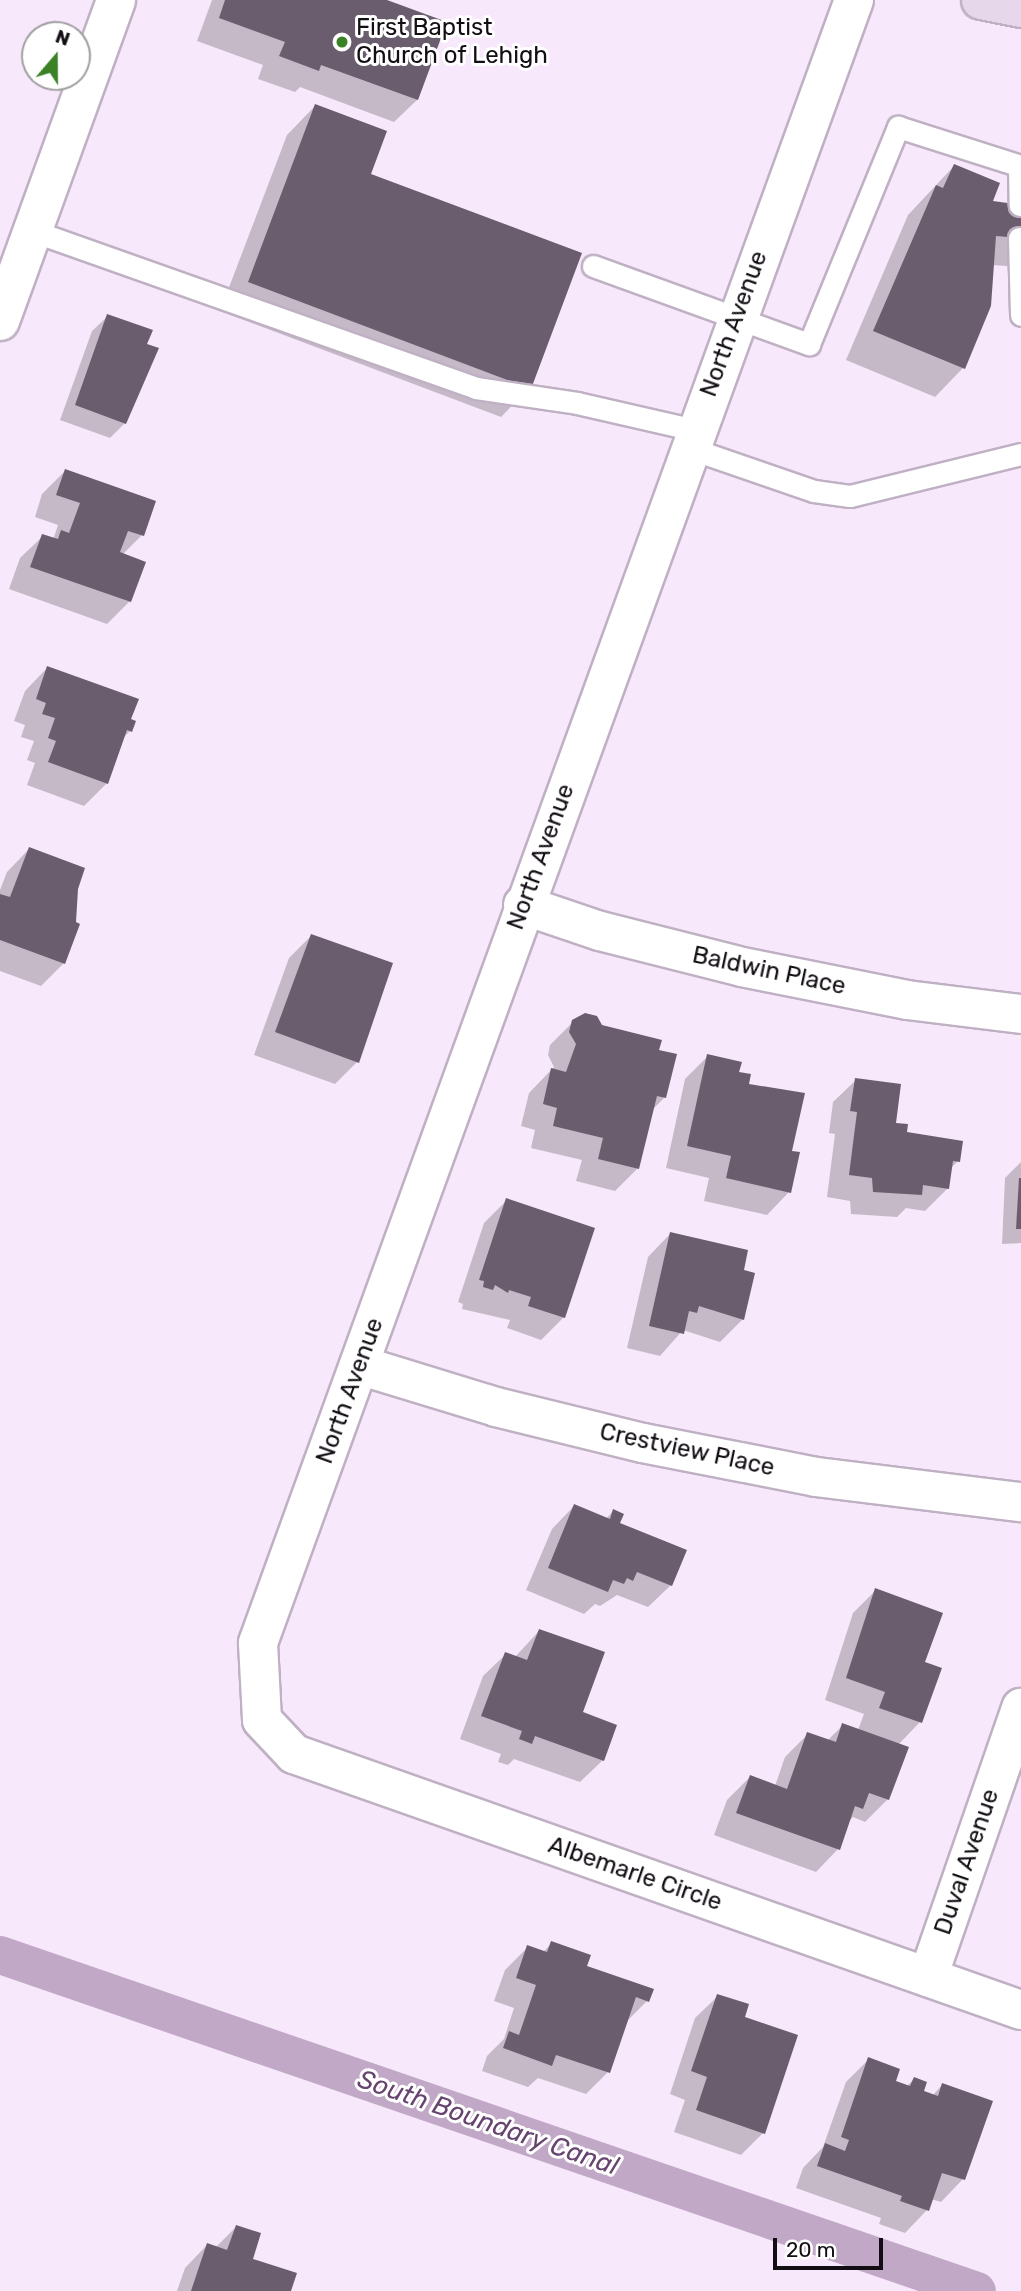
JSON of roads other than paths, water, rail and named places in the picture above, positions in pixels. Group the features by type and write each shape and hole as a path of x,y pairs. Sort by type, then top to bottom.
{"main road":[{"path":"981,0 1021,8"}],"street":[{"path":"0,321 116,0"},
{"name":"North Avenue","path":"262,1720 258,1643 692,439 854,0"},
{"name":"Baldwin Place","path":"523,905 600,931 742,967 907,1000 1021,1014"},
{"name":"Crestview Place","path":"359,1364 496,1407 643,1443 816,1476 1021,1502"},
{"name":"Duval Avenue","path":"928,1977 1021,1708"},
{"name":"Albemarle Circle","path":"262,1720 294,1754 1021,2010"}],"lane":[{"path":"593,266 809,344 898,127 1020,166 1020,205"},
{"path":"33,231 476,388 576,403 692,439 814,491 850,496 1021,454"},
{"path":"1019,238 1021,315"}],"waterway":[{"name":"South Boundary Canal","path":"0,1955 977,2291"}],"place":[{"name":"First Baptist Church of Lehigh","path":"342,42"}]}
